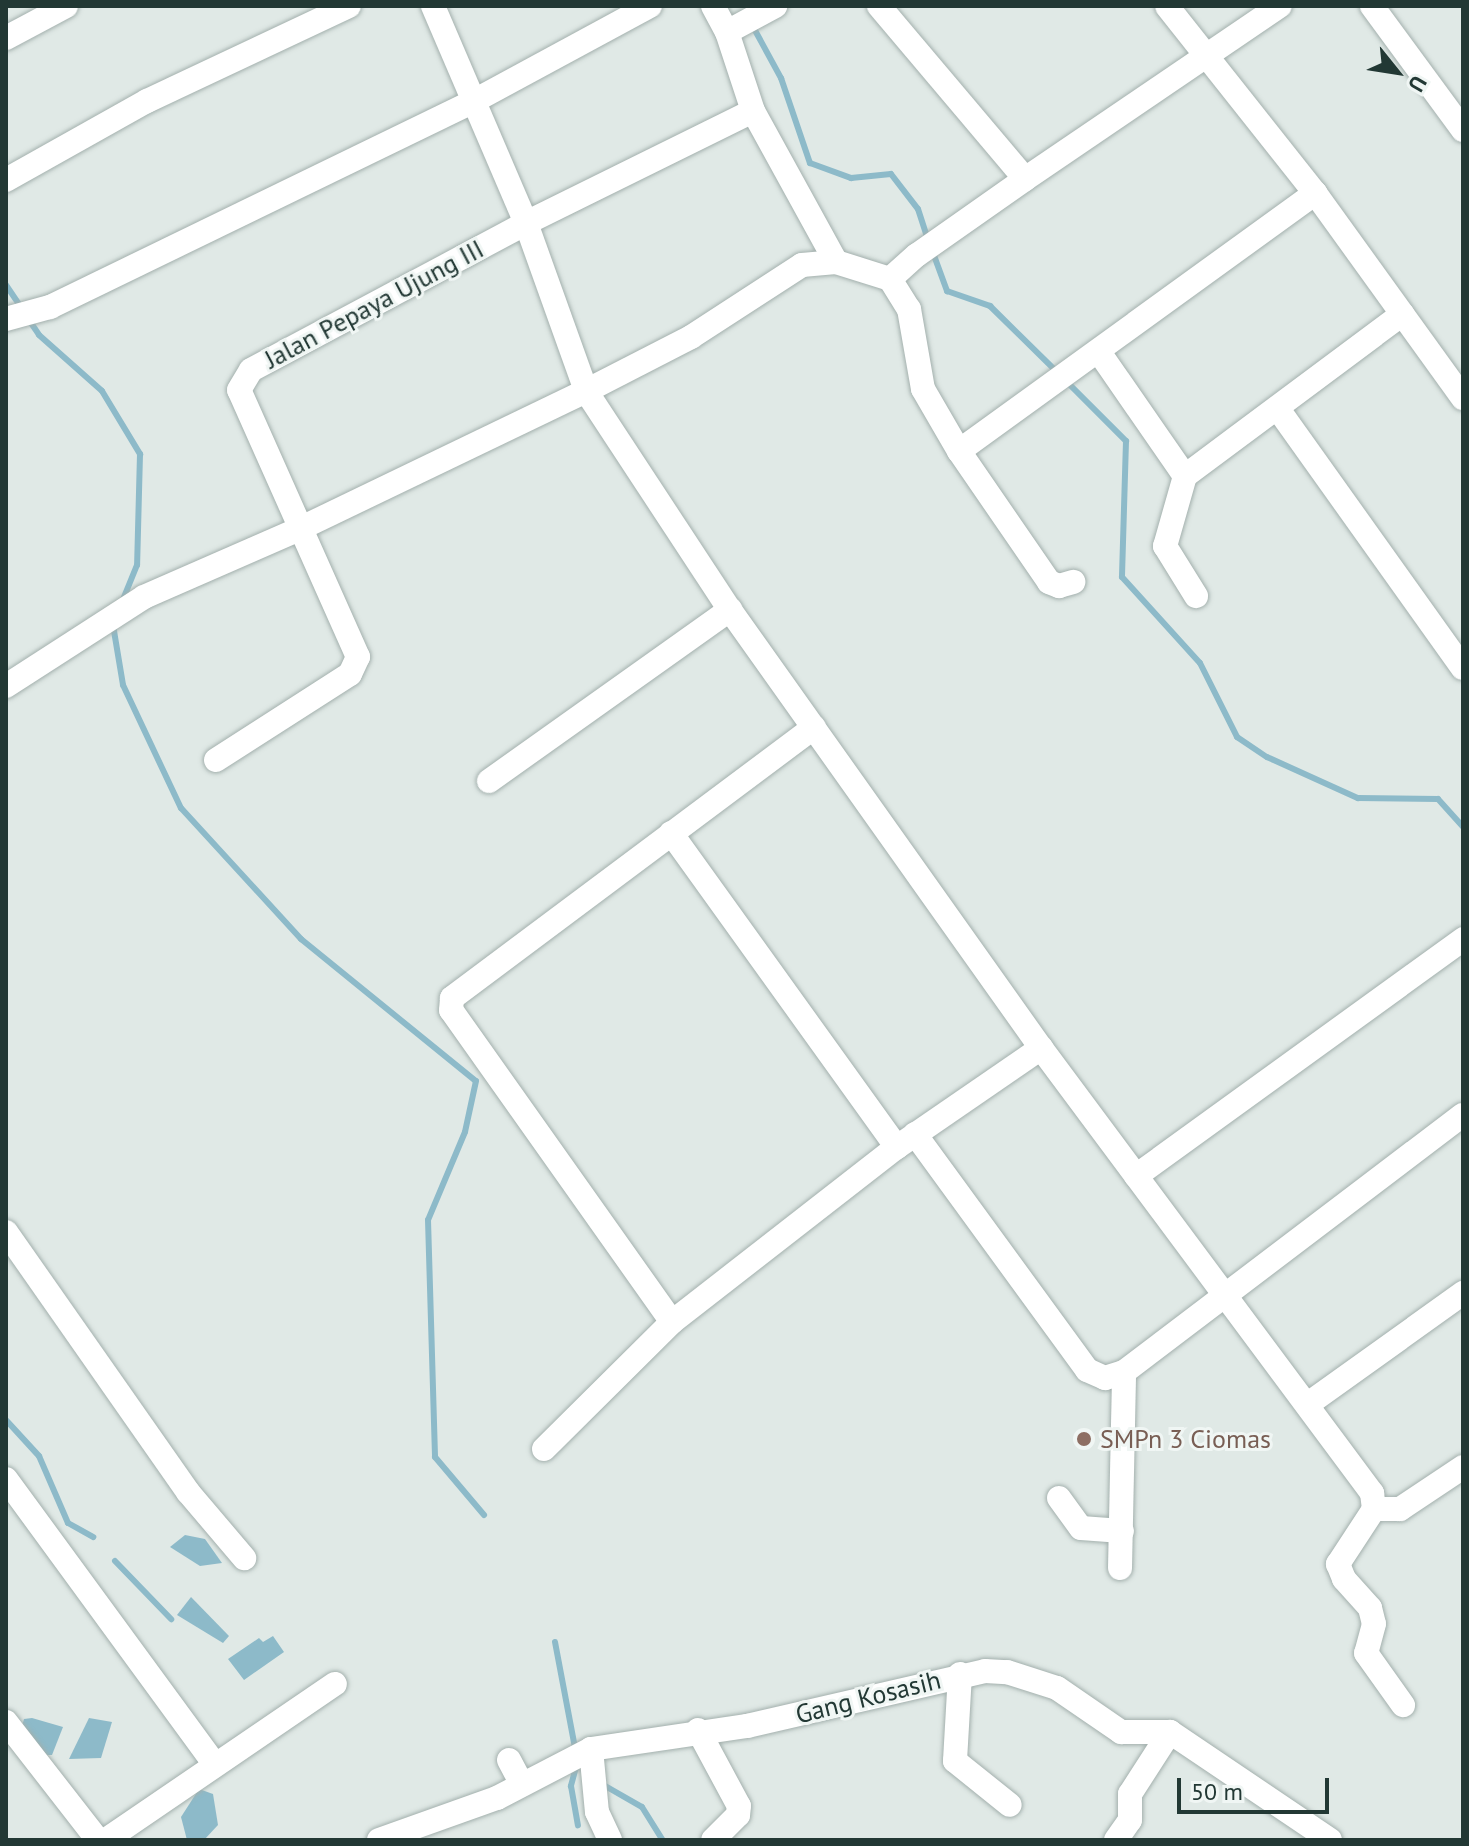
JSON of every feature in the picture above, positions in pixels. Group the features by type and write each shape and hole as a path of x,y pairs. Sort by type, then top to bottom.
{"street":[{"path":"6,38 66,6"},
{"path":"6,180 147,101 349,6"},
{"path":"433,6 526,223 586,391 730,610 1041,1048 1372,1493 1374,1509 1338,1564 1344,1579 1370,1608 1374,1624 1366,1653 1403,1705"},
{"path":"14,318 50,307 474,101 650,6"},
{"path":"713,6 734,29 753,111 836,262"},
{"path":"879,6 1025,179"},
{"path":"1167,6 1315,193 1463,398"},
{"path":"890,279 917,255 1025,179 1280,6"},
{"path":"1372,6 1463,130"},
{"path":"734,29 770,9"},
{"name":"Jalan Pepaya Ujung III","path":"216,760 356,666 356,648 297,530 239,390 246,373 526,223 753,111"},
{"path":"959,451 1315,193"},
{"path":"6,686 144,597 297,530 586,391 691,337 794,269 836,262 890,279 909,309 923,389 959,451 1049,582 1073,582"},
{"path":"1196,596 1165,546 1185,476 1402,314"},
{"path":"1099,352 1185,476"},
{"path":"1278,409 1463,668"},
{"path":"489,781 730,610"},
{"path":"672,1322 450,1006 461,986 814,727"},
{"path":"671,833 906,1141 1087,1370 1105,1378 1124,1372 1223,1293 1459,1127"},
{"path":"1136,1176 1463,939"},
{"path":"544,1449 672,1322 906,1141 1041,1048"},
{"path":"6,1232 188,1492 244,1558"},
{"path":"1308,1404 1463,1293"},
{"path":"1120,1568 1124,1372"},
{"path":"1374,1509 1400,1509 1463,1467"},
{"path":"6,1479 214,1763"},
{"path":"1059,1498 1081,1528 1122,1531"},
{"path":"960,1674 955,1761 1010,1805"},
{"name":"Gang Kosasih","path":"379,1840 423,1834 591,1753 698,1730 747,1726 960,1674 1019,1675 1070,1696 1121,1732 1170,1732"},
{"path":"106,1840 214,1763 335,1684"},
{"path":"6,1722 98,1840"},
{"path":"698,1730 739,1806 716,1837"},
{"path":"1116,1840 1130,1820 1130,1794 1170,1732 1330,1840"},
{"path":"591,1753 597,1812 610,1840"},
{"path":"509,1760 522,1784"}],"water":[{"path":"185,1535 205,1539 222,1563 200,1566 170,1547"},
{"path":"191,1597 229,1636 223,1643 177,1615"},
{"path":"273,1636 284,1652 244,1680 228,1659 259,1638 263,1642"},
{"path":"32,1718 63,1727 52,1755 40,1755 21,1729 24,1719"},
{"path":"89,1718 112,1722 101,1758 69,1759"},
{"path":"199,1789 213,1794 218,1825 204,1840 187,1840 181,1817"}],"waterway":[{"path":"751,23 781,78 810,163 851,178 891,174 918,209 928,240"},
{"path":"932,250 947,291 990,306 1058,373"},
{"path":"6,285 21,307"},
{"path":"29,320 39,335 102,391 140,454 137,565 123,600"},
{"path":"1066,381 1126,441 1122,577 1200,663 1237,737 1267,757 1358,798 1438,799 1463,827"},
{"path":"113,625 123,685 181,808 301,939 476,1081 465,1132 428,1220 435,1457 484,1515"},
{"path":"6,1420 39,1456 68,1523 93,1537"},
{"path":"115,1561 171,1619"},
{"path":"555,1642 575,1748"},
{"path":"576,1767 571,1786 578,1825"},
{"path":"600,1783 642,1807 663,1840"}],"place":[{"name":"SMPn 3 Ciomas","path":"1084,1439"}]}
